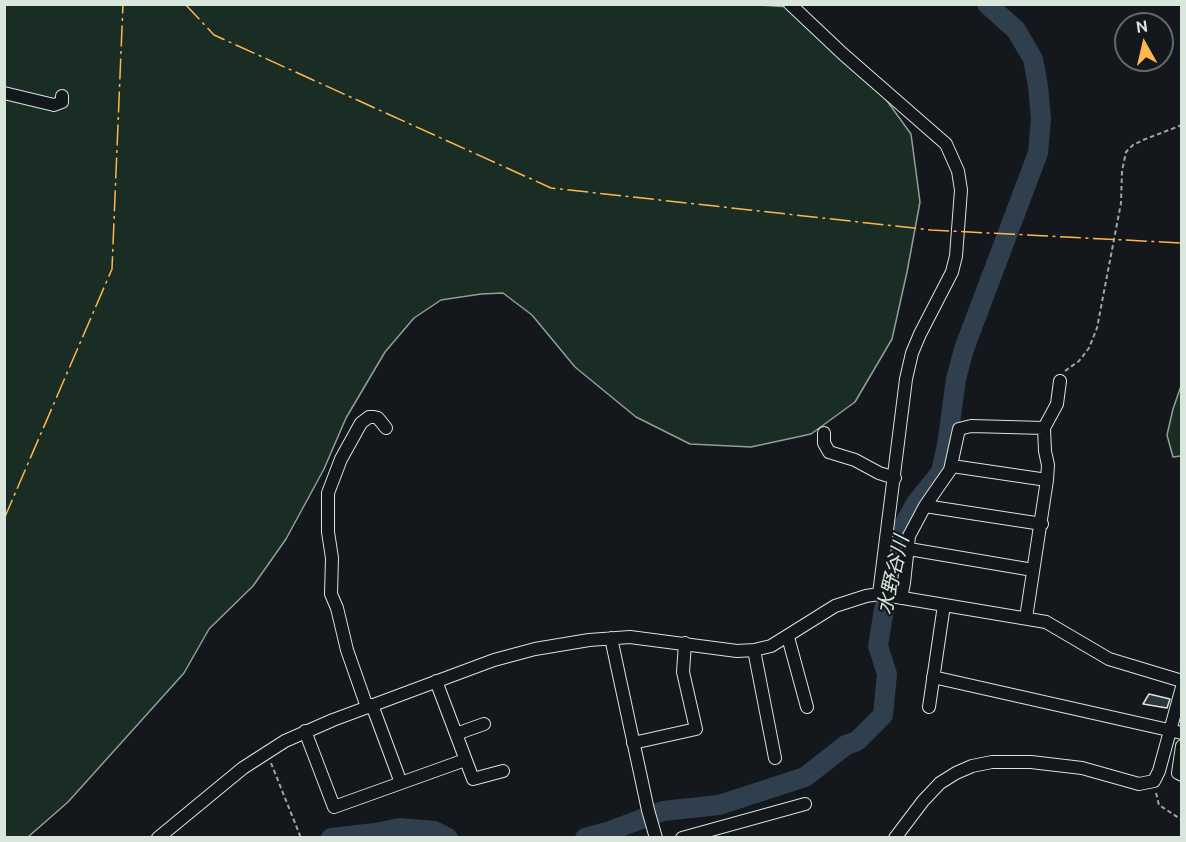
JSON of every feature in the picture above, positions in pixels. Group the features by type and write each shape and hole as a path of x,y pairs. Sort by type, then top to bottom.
{"street":[{"path":"790,4 843,54 946,144 958,171 962,190 956,256 952,272 912,353 906,379 895,478 890,596"},
{"path":"4,93 54,105 62,102 62,96"},
{"path":"1026,618 1047,480 1048,465 1044,428 1057,404 1060,381"},
{"path":"386,428 378,418 374,417 369,417 361,423 341,459 328,493 328,532 332,558 331,594 337,608 347,651 401,783"},
{"path":"890,596 909,549 911,529 952,466 959,429 971,426 1044,428"},
{"path":"824,433 824,443 829,452 855,460 879,473 895,478"},
{"path":"952,466 1047,480"},
{"path":"925,506 1042,524"},
{"path":"909,549 1033,570"},
{"path":"158,837 243,768 266,752 305,731 516,653 611,638 650,638 737,651 754,650 771,646 788,637 835,606 866,596 890,596 1026,618 1058,627 1109,659 1182,681"},
{"path":"929,707 944,605"},
{"path":"788,637 807,707"},
{"path":"611,638 649,815 656,837"},
{"path":"633,743 696,729 683,672 685,643"},
{"path":"754,650 775,758"},
{"path":"933,677 1176,732"},
{"path":"436,681 473,779 503,771"},
{"path":"895,837 940,783 972,766 992,762 1040,762 1082,768 1139,784 1154,781 1176,732 1182,687"},
{"path":"456,734 484,724"},
{"path":"305,731 334,807 465,759"},
{"path":"1182,746 1178,773 1182,775"},
{"path":"682,837 805,804"}],"path":[{"path":"1060,381 1063,373 1079,361 1089,348 1097,328 1121,203 1122,171 1126,152 1143,140 1182,125"},
{"path":"266,752 302,837"},
{"path":"1154,781 1159,805 1182,820"}],"green space":[{"path":"5,5 759,5 790,7 874,83 911,134 920,202 892,339 855,402 811,434 751,447 690,444 636,417 575,367 532,315 503,293 441,300 414,318 385,352 346,418 324,469 286,539 253,586 209,629 184,673 68,802 28,837 5,838"},
{"path":"1181,386 1181,456 1173,457 1167,435"}],"building":[{"path":"1149,694 1170,699 1167,708 1143,704"}],"waterway":[{"name":"水野谷川","path":"585,838 663,811 719,805 805,777 846,745 857,741 883,715 887,674 878,646 884,609 893,579 899,534 916,503 941,472 956,379 964,349 1038,153 1041,119 1033,59 1016,30 987,4"},
{"name":"水野谷川","path":"331,838 400,828 434,831 448,838"}],"power":[{"path":"4,519 112,269 123,4"},
{"path":"185,4 214,35 551,188 931,230 1182,243"}]}
